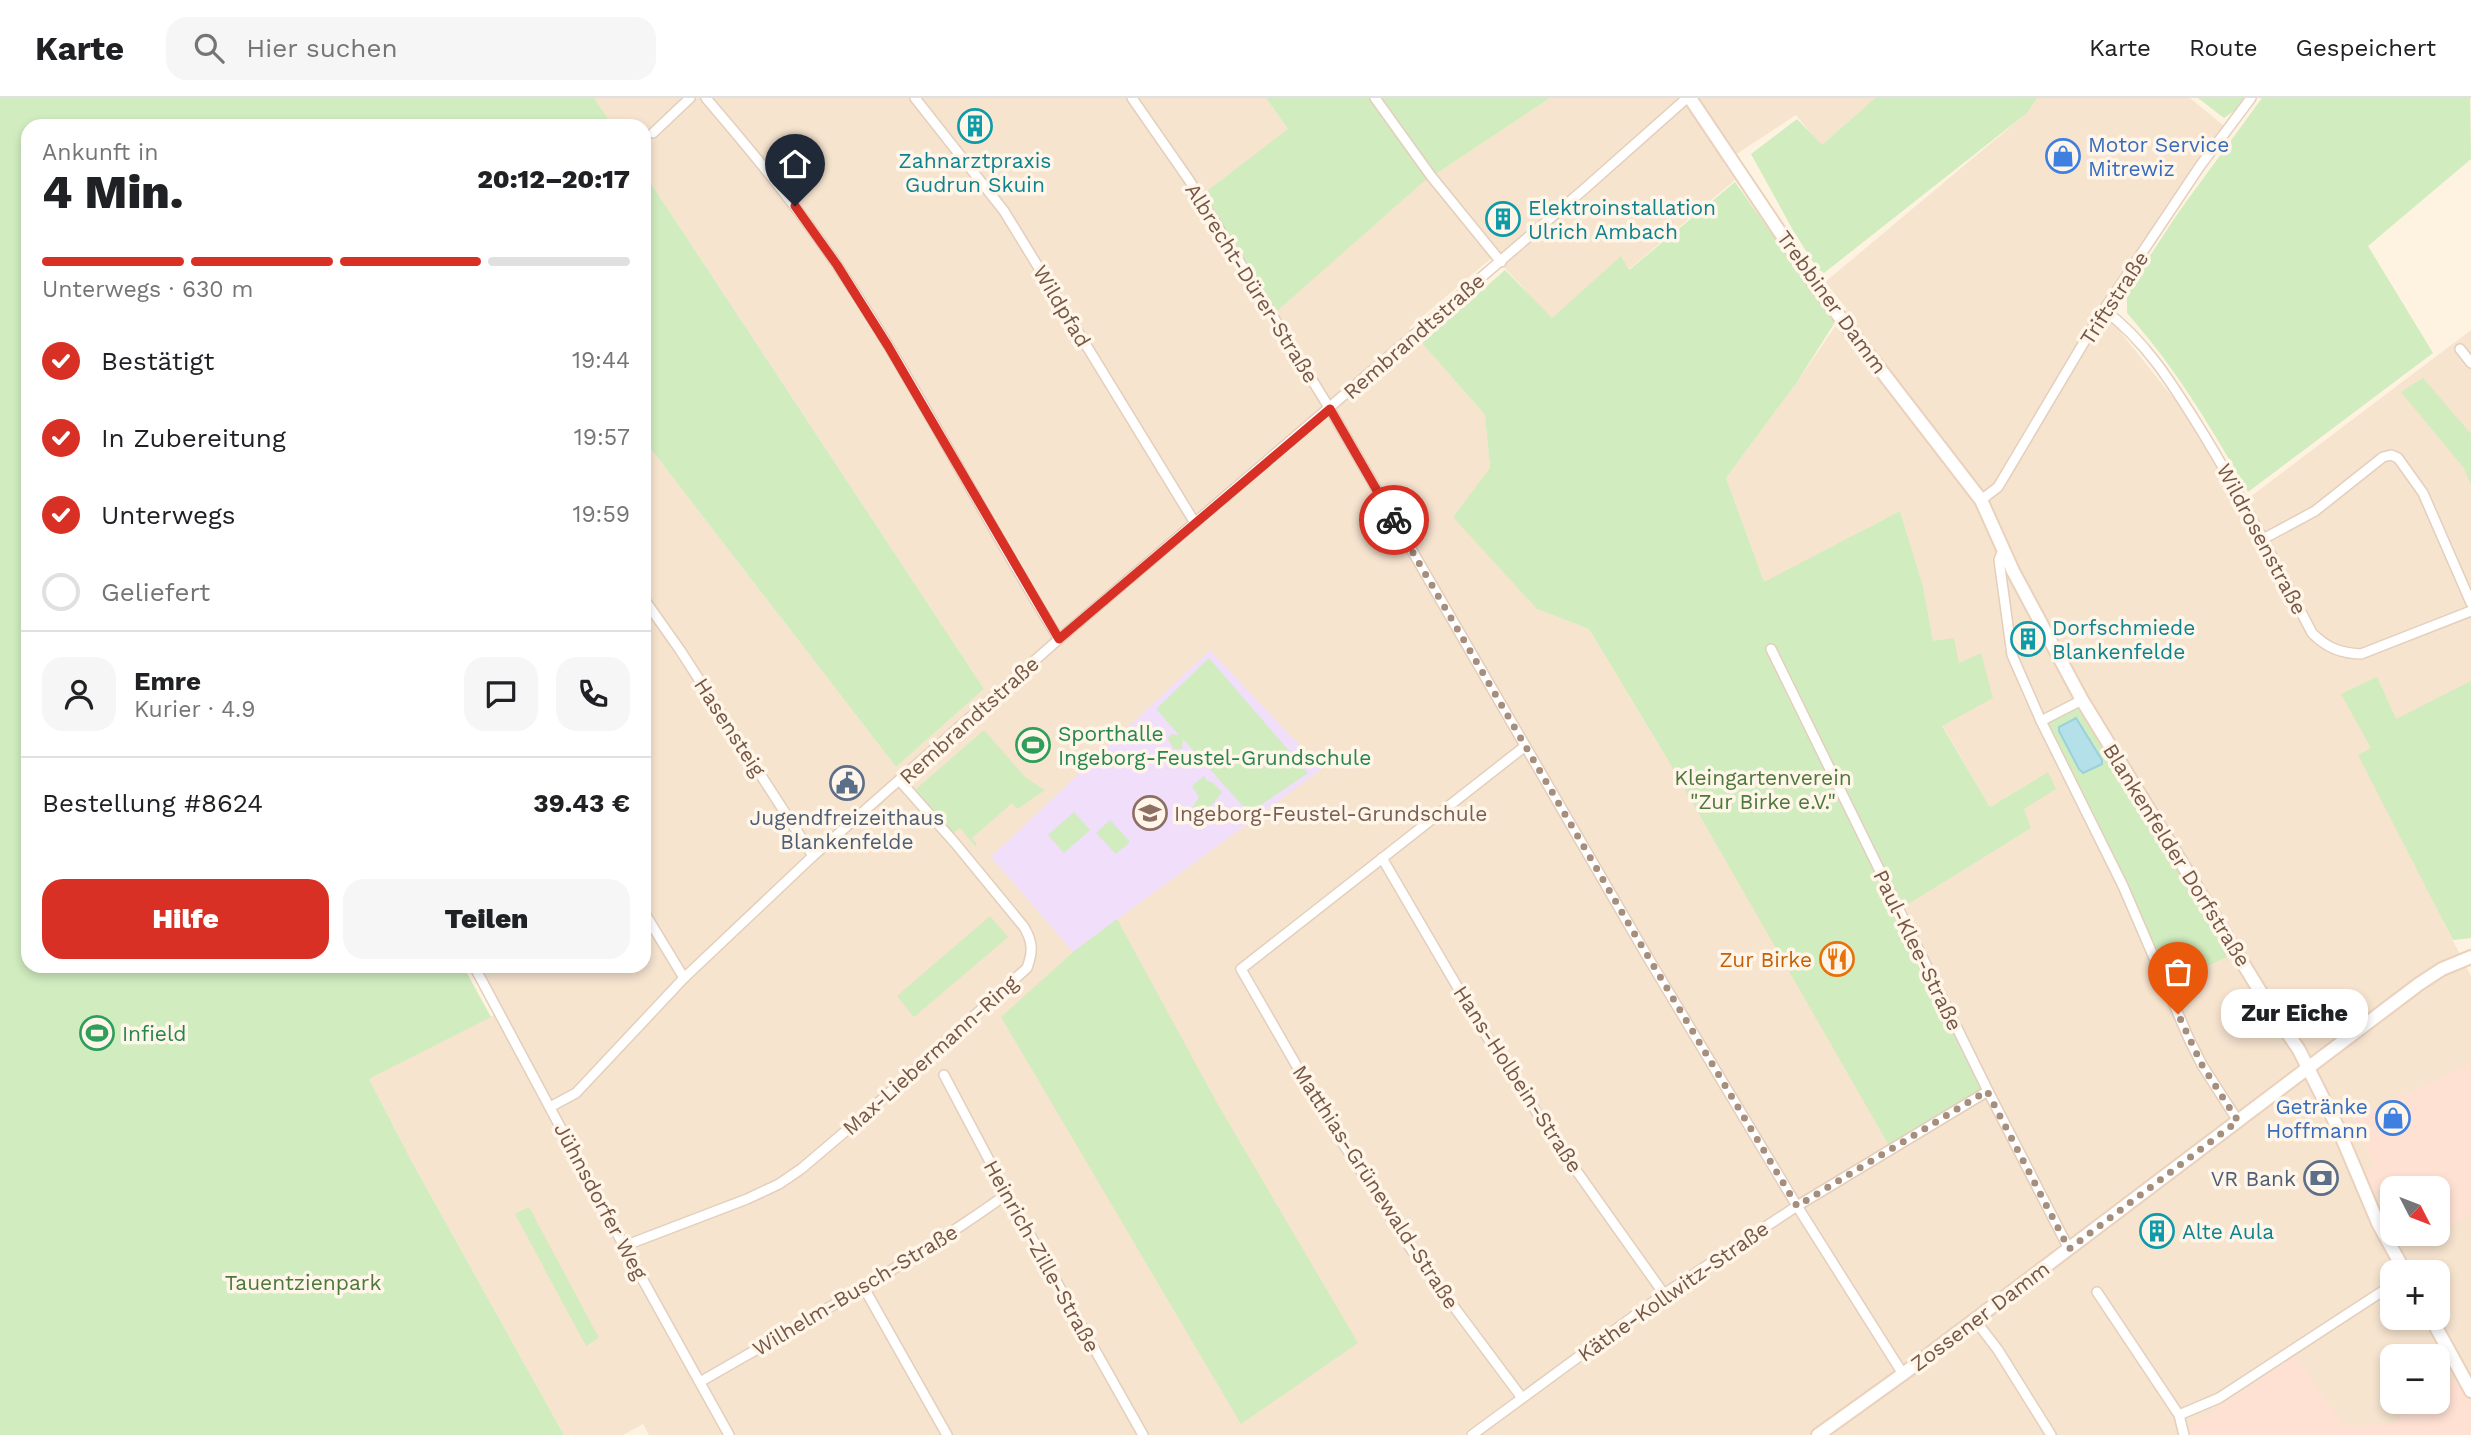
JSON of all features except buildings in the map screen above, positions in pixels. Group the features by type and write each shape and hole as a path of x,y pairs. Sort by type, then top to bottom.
{"main road":[{"name":"Trebbiner Damm","path":"1689,98 1816,286 1981,500"},
{"name":"Blankenfelder Dorfstraße","path":"1981,500 2003,550 2082,700 2309,1069 2337,1126 2378,1223 2398,1260"},
{"name":"Zossener Damm","path":"1818,1435 1903,1374 2419,985 2442,969 2471,957"},
{"path":"2438,1330 2471,1391"}],"street":[{"path":"653,133 690,98"},
{"path":"706,98 781,186 837,265 888,346 1059,639"},
{"name":"Wildpfad","path":"915,98 1004,211 1195,523"},
{"name":"Albrecht-Dürer-Straße","path":"1132,98 1189,180 1330,409 1524,747 1797,1206 1903,1374"},
{"path":"1376,98 1431,177 1501,262"},
{"name":"Rembrandtstraße","path":"550,1107 576,1093 684,978 813,856 1059,639 1689,98"},
{"name":"Triftstraße","path":"1981,500 1998,487 2105,310 2200,166 2251,98"},
{"name":"Wildrosenstraße","path":"2105,310 2129,329 2178,392 2230,475 2312,633 2330,648 2344,653 2361,654 2471,611"},
{"path":"2460,349 2471,363"},
{"path":"2263,539 2315,510 2383,457 2398,457 2423,494 2471,603"},
{"name":"Blankenfelder Dorfstraße","path":"2003,550 1999,559 2012,655 2041,721 2123,886 2189,1039 2202,1065 2238,1121"},
{"name":"Hasensteig","path":"651,609 681,650 813,856"},
{"name":"Paul-Klee-Straße","path":"1771,649 1987,1091 2069,1249"},
{"path":"2041,721 2082,700"},
{"path":"1382,858 1524,747"},
{"name":"Max-Liebermann-Ring","path":"624,1246 747,1199 779,1184 801,1169 1027,968 1032,954 1031,938 1024,927 900,781"},
{"name":"Matthias-Grünewald-Straße","path":"1382,858 1241,969 1326,1117 1413,1252 1522,1398"},
{"name":"Hans-Holbein-Straße","path":"1382,858 1482,1029 1561,1149 1664,1294"},
{"path":"651,924 684,978"},
{"name":"Jühnsdorfer Weg","path":"478,973 729,1435"},
{"name":"Heinrich-Zille-Straße","path":"944,1075 1007,1194 1143,1435"},
{"name":"Käthe-Kollwitz-Straße","path":"1472,1435 1664,1294 1797,1206 1987,1091"},
{"name":"Wilhelm-Busch-Straße","path":"701,1382 864,1288 1007,1194"},
{"path":"864,1288 947,1435"},
{"path":"2097,1292 2179,1415 2184,1435"},
{"path":"2179,1415 2219,1398 2380,1293"},
{"path":"1975,1320 1998,1350 2051,1435"}],"shaded area":[{"path":"594,98 1266,98 1288,129 1422,183 1550,98 1875,98 1821,146 1796,115 1723,163 1735,180 1628,270 1621,257 1551,319 1494,256 1409,328 1485,415 1490,468 1537,609 1589,629 1668,760 1899,910 2030,828 2024,809 2048,772 1990,807 1942,725 1993,697 1933,641 1923,586 1900,511 1764,583 1726,478 1847,309 1825,282 2027,113 2037,98 2190,98 2224,126 2102,309 2175,400 2242,503 2471,330 2471,700 2444,923 2471,976 2471,1435 649,1435 643,1424 623,1435 564,1435 412,1162 369,1079 498,1013 478,973 651,973 651,449 896,767 984,689 651,184 651,119 608,119"},
{"name":"Ingeborg-Feustel-Grundschule","path":"1210,650 1322,769 1073,952 991,857"},
{"path":"2471,1064 2471,1214 2450,1227 2450,1176 2380,1176 2380,1196 2379,1191 2373,1195 2362,1173 2374,1166 2353,1119"},
{"path":"2295,1356 2343,1425 2392,1424 2406,1414 2450,1414 2450,1382 2456,1378 2471,1406 2471,1435 2192,1435 2188,1428"}],"green space":[{"name":"Tauentzienpark","path":"0,98 594,98 608,119 21,119 21,973 467,973 491,1017 369,1079 412,1162 564,1435 0,1435"},
{"path":"1266,98 1550,98 1422,183 1277,311 1202,195 1288,129"},
{"path":"1875,98 2037,98 2027,113 1824,273 1817,268 1794,232 1751,154 1797,119 1822,145"},
{"path":"2198,98 2245,98 2237,109 2224,118"},
{"path":"2262,98 2470,98 2471,159 2368,246 2433,353 2248,492 2177,377 2127,313 2127,291 2178,213"},
{"name":"Kleingartenverein \"Zur Birke e.V.\"","path":"1735,182 1797,270 1837,319 1797,382 1726,478 1764,582 1900,511 1923,586 1933,641 1954,638 1959,663 1981,653 1993,698 1942,726 1990,807 2048,772 2056,789 2024,809 2031,828 1899,910 1988,1091 1891,1149 1668,760 1589,629 1537,609 1453,517 1490,468 1485,415 1422,343 1505,270 1552,318 1621,256 1629,270"},
{"path":"651,184 984,689 896,767 651,449"},
{"path":"2423,378 2471,434 2471,485 2464,468 2401,392"},
{"path":"1209,658 1308,773 1249,813 1183,739 1182,749 1173,749 1168,738 1171,734 1179,735 1156,709"},
{"path":"2377,677 2396,719 2471,681 2471,938 2453,940 2358,755 2371,748 2341,694"},
{"path":"2082,700 2238,952 2170,983 2041,721"},
{"path":"984,730 1026,778 1045,790 1017,809 1012,803 972,838 977,844 975,846 960,828 952,834 915,790"},
{"path":"1204,776 1222,792 1198,823 1189,813 1199,797 1192,786"},
{"path":"1074,812 1090,830 1064,853 1048,835"},
{"path":"1110,820 1130,842 1116,854 1096,833"},
{"path":"990,916 1008,937 914,1017 897,996"},
{"path":"1117,919 1217,1103 1358,1343 1241,1424 1001,1017 1073,952"},
{"path":"529,1207 599,1338 586,1346 515,1214"}],"water":[{"path":"2076,718 2102,760 2102,764 2083,773 2059,731 2059,727"}],"way so far":[{"path":"1394,520 1524,747 1797,1206 1987,1091 2069,1249 2238,1121 2202,1065 2178,1014"}],"place":[{"name":"Zahnarztpraxis Gudrun Skuin","path":"975,126"},
{"name":"Motor Service Mitrewiz","path":"2063,156"},
{"name":"Elektroinstallation Ulrich Ambach","path":"1503,219"},
{"name":"Dorfschmiede Blankenfelde","path":"2028,639"},
{"name":"Sporthalle Ingeborg-Feustel-Grundschule","path":"1033,745"},
{"name":"Jugendfreizeithaus Blankenfelde","path":"847,783"},
{"name":"Ingeborg-Feustel-Grundschule","path":"1150,813"},
{"name":"Zur Birke","path":"1837,959"},
{"name":"Zur Eiche","path":"2178,1014"},
{"name":"Infield","path":"97,1033"},
{"name":"Getränke Hoffmann","path":"2393,1118"},
{"name":"VR Bank","path":"2321,1178"},
{"name":"Alte Aula","path":"2157,1231"}],"route":[{"path":"795,206 837,265 888,346 1059,639 1330,409 1394,520"}]}
